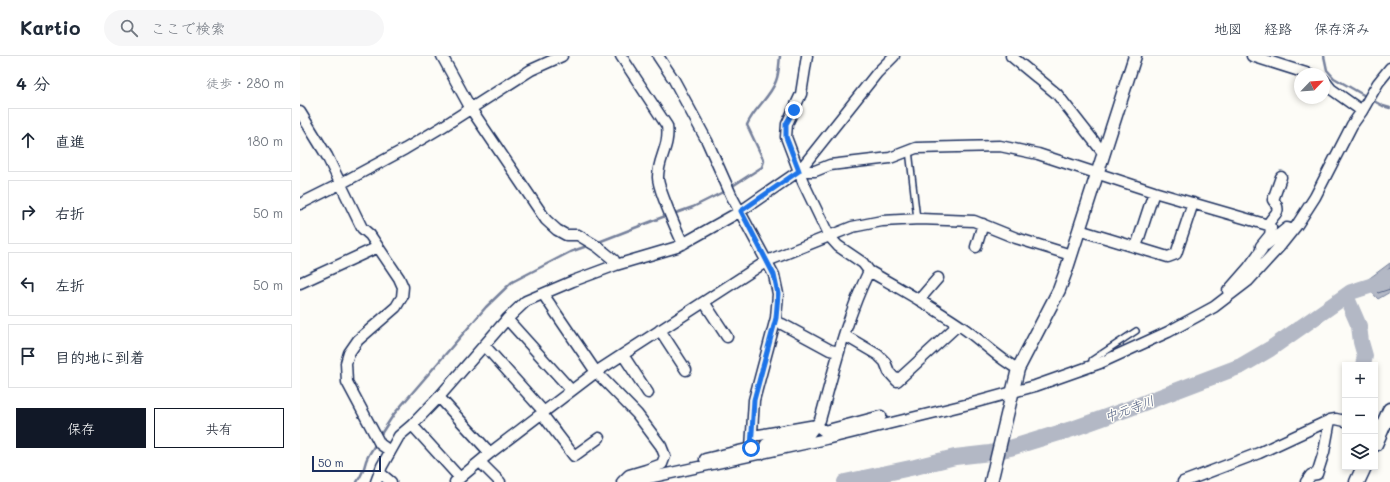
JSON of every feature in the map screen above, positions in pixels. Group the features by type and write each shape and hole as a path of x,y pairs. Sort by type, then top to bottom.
{"main road":[{"path":"1378,438 1390,412"},
{"path":"1358,482 1363,470"}],"street":[{"path":"442,56 471,109 546,220 557,230 566,235 578,235 587,242 598,247 614,260 616,265"},
{"path":"300,204 411,145 471,109 531,70 562,56"},
{"path":"621,56 667,126 669,135 659,167 657,179 683,244"},
{"path":"658,56 674,80 707,141 732,197 741,211 774,275 778,294 775,322 754,400 751,448 695,462 690,470"},
{"path":"807,56 801,94 786,124 786,137 802,182 829,236 838,246 863,263 869,271 958,325 995,352 1008,364 1018,369"},
{"path":"390,482 378,477 399,436 439,397 484,344 526,301 573,280 616,265 677,247 741,211 799,171 877,73 894,56"},
{"path":"1012,56 1057,94 1104,154"},
{"path":"991,482 1018,369 1059,290 1135,56"},
{"path":"1252,56 1294,69"},
{"path":"630,482 761,454 1012,395 1092,366 1182,324 1214,307 1248,281 1281,245 1315,197 1352,125 1378,83 1390,68"},
{"path":"1330,89 1362,111"},
{"path":"300,112 327,156 362,228 378,247 399,278 403,287 402,297 396,307 358,340 349,353 346,363 347,382 380,444 390,451"},
{"path":"799,171 815,171 830,165 890,158 916,148 1000,146 1038,154 1154,192 1268,225 1271,228 1270,235 1261,246 1262,249"},
{"path":"1268,225 1278,213 1274,200 1281,178"},
{"path":"1136,247 1154,192"},
{"path":"1079,230 1168,257 1176,254 1192,203"},
{"path":"412,425 457,480 596,372 767,261 852,227 882,221 917,219 974,221 1016,238 1071,255"},
{"path":"976,247 983,224"},
{"path":"1226,298 1228,290 1249,267 1262,249 1287,228 1292,230"},
{"path":"300,283 378,247"},
{"path":"761,454 766,444 810,433 820,420 844,335 861,287 869,271"},
{"path":"919,300 938,278"},
{"path":"543,294 596,372 637,414 661,446 665,456 662,464 629,475 622,482"},
{"path":"704,302 727,337"},
{"path":"507,319 571,390"},
{"path":"775,322 782,324 830,350 839,352"},
{"path":"844,335 878,355 885,362 889,372 897,381 958,325"},
{"path":"660,330 686,370"},
{"path":"484,344 543,413 574,456 599,438"},
{"path":"623,355 648,393"},
{"path":"439,397 490,453"},
{"path":"752,435 816,425 824,431 881,416"},
{"path":"1183,482 1259,453 1330,420 1342,420"},
{"path":"1306,482 1311,475 1316,474 1324,452 1330,420"},
{"path":"480,462 500,482"}],"lane":[{"path":"909,150 917,219"},
{"path":"1092,366 1092,360 1136,331"}],"water":[{"path":"1390,263 1390,292 1378,299 1363,283"}],"waterway":[{"path":"731,187 762,167 764,161 747,125 776,81 780,56"},
{"path":"1324,56 1327,70 1334,78 1367,97"},
{"path":"1372,100 1390,108"},
{"path":"673,214 693,207 727,190"},
{"path":"596,243 668,215"},
{"path":"379,437 394,414 486,307 512,282 570,252 590,245"},
{"name":"中元寺川","path":"845,482 955,457 990,453 1010,448 1072,429 1128,409 1241,366 1270,349 1351,292 1376,284 1390,277"},
{"path":"1346,296 1359,326 1365,356 1364,362"},
{"path":"357,482 376,443"}],"route":[{"path":"751,448 754,400 776,318 778,294 774,275 741,211 799,171 786,137 786,124 794,110"}]}
